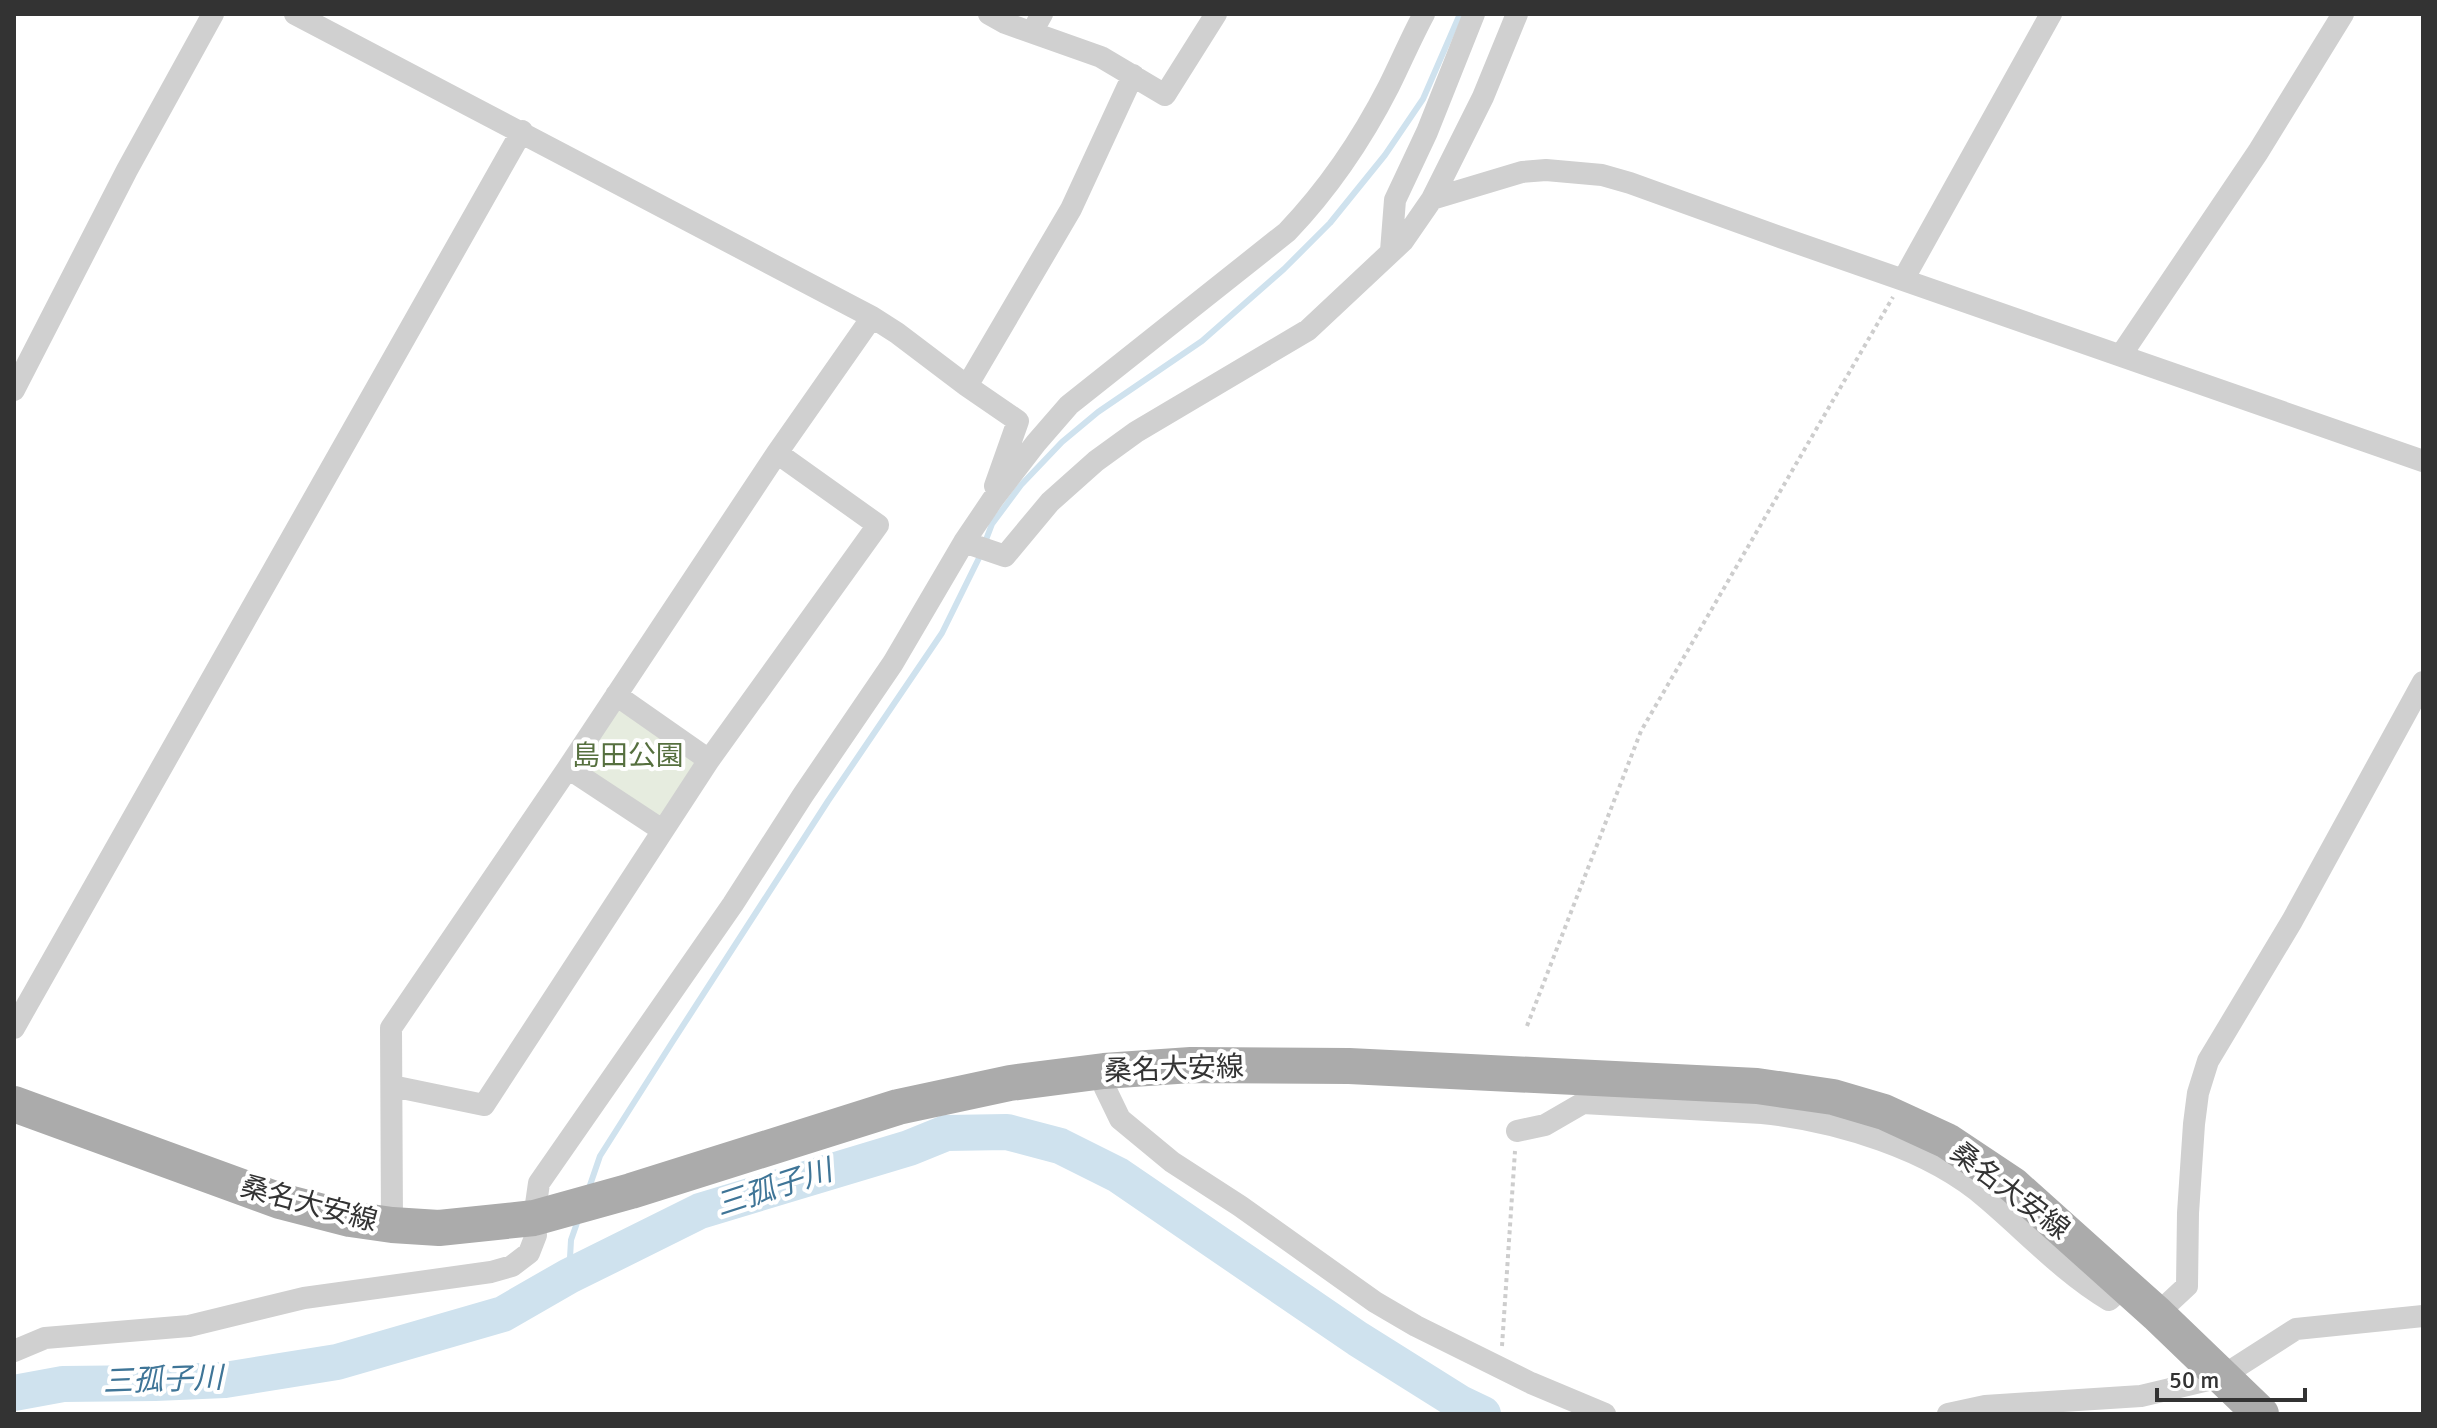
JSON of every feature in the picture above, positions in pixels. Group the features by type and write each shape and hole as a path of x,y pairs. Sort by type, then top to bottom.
{"main road":[{"name":"桑名大安線","path":"14,1104 280,1201 350,1219 439,1228 543,1215 631,1191 898,1107 1010,1083 1104,1071 1191,1065 1364,1067 1757,1086 1833,1097 1884,1112 1947,1141 2013,1185 2157,1314 2261,1414"}],"street":[{"path":"14,390 127,170 213,14"},
{"path":"14,1351 45,1338 189,1326 304,1298 491,1272 512,1266 529,1253 543,1215 539,1183 733,904 968,544 986,509 1018,421 872,317 295,14"},
{"path":"989,14 1005,23 1037,23 1165,95 1216,14"},
{"path":"986,509 1069,405 1287,232 1317,200 1365,129 1424,14"},
{"path":"1391,251 1395,200 1427,132 1474,14"},
{"path":"968,544 1005,556 1050,502 1096,461 1136,432 1308,330 1403,241 1432,199 1483,97 1517,14"},
{"path":"1903,280 2051,14"},
{"path":"2121,355 2258,152 2343,14"},
{"path":"967,386 1071,209 1133,75"},
{"path":"14,1028 522,131"},
{"path":"1432,199 1522,172 1546,170 1602,175 2423,461"},
{"path":"392,1225 391,1028 777,453 868,323"},
{"path":"392,1086 484,1105 709,760 878,525 777,453"},
{"path":"2157,1314 2187,1286 2194,1124 2198,1093 2208,1061 2292,921 2423,682"},
{"path":"616,695 709,760"},
{"path":"568,768 662,830"},
{"path":"1104,1071 1105,1088 1120,1119 1172,1162 1375,1302 1416,1326 1531,1383 1605,1414"},
{"path":"1517,1131 1545,1125 1583,1103 1762,1113 1845,1128 1904,1150 1973,1188 2050,1255 2109,1300 2125,1286"},
{"path":"1948,1414 1985,1406 2141,1396 2221,1377 2296,1329 2423,1316"}],"path":[{"path":"1527,1026 1641,731 1903,280"},
{"path":"1501,1367 1517,1131"}],"green space":[{"name":"島田公園","path":"618,703 704,762 663,823 575,766"}],"waterway":[{"path":"588,1191 600,1156 828,801 942,633 992,524 1021,485 1062,442 1098,412 1202,341 1284,269 1330,223 1385,155 1423,99 1460,14"},
{"name":"三孤子川","path":"14,1393 63,1384 225,1380 337,1362 503,1314 569,1276 700,1211 909,1148 946,1133 1007,1132 1060,1146 1118,1175 1358,1339 1460,1403 1483,1414"},
{"path":"569,1276 571,1240 578,1220"}]}
